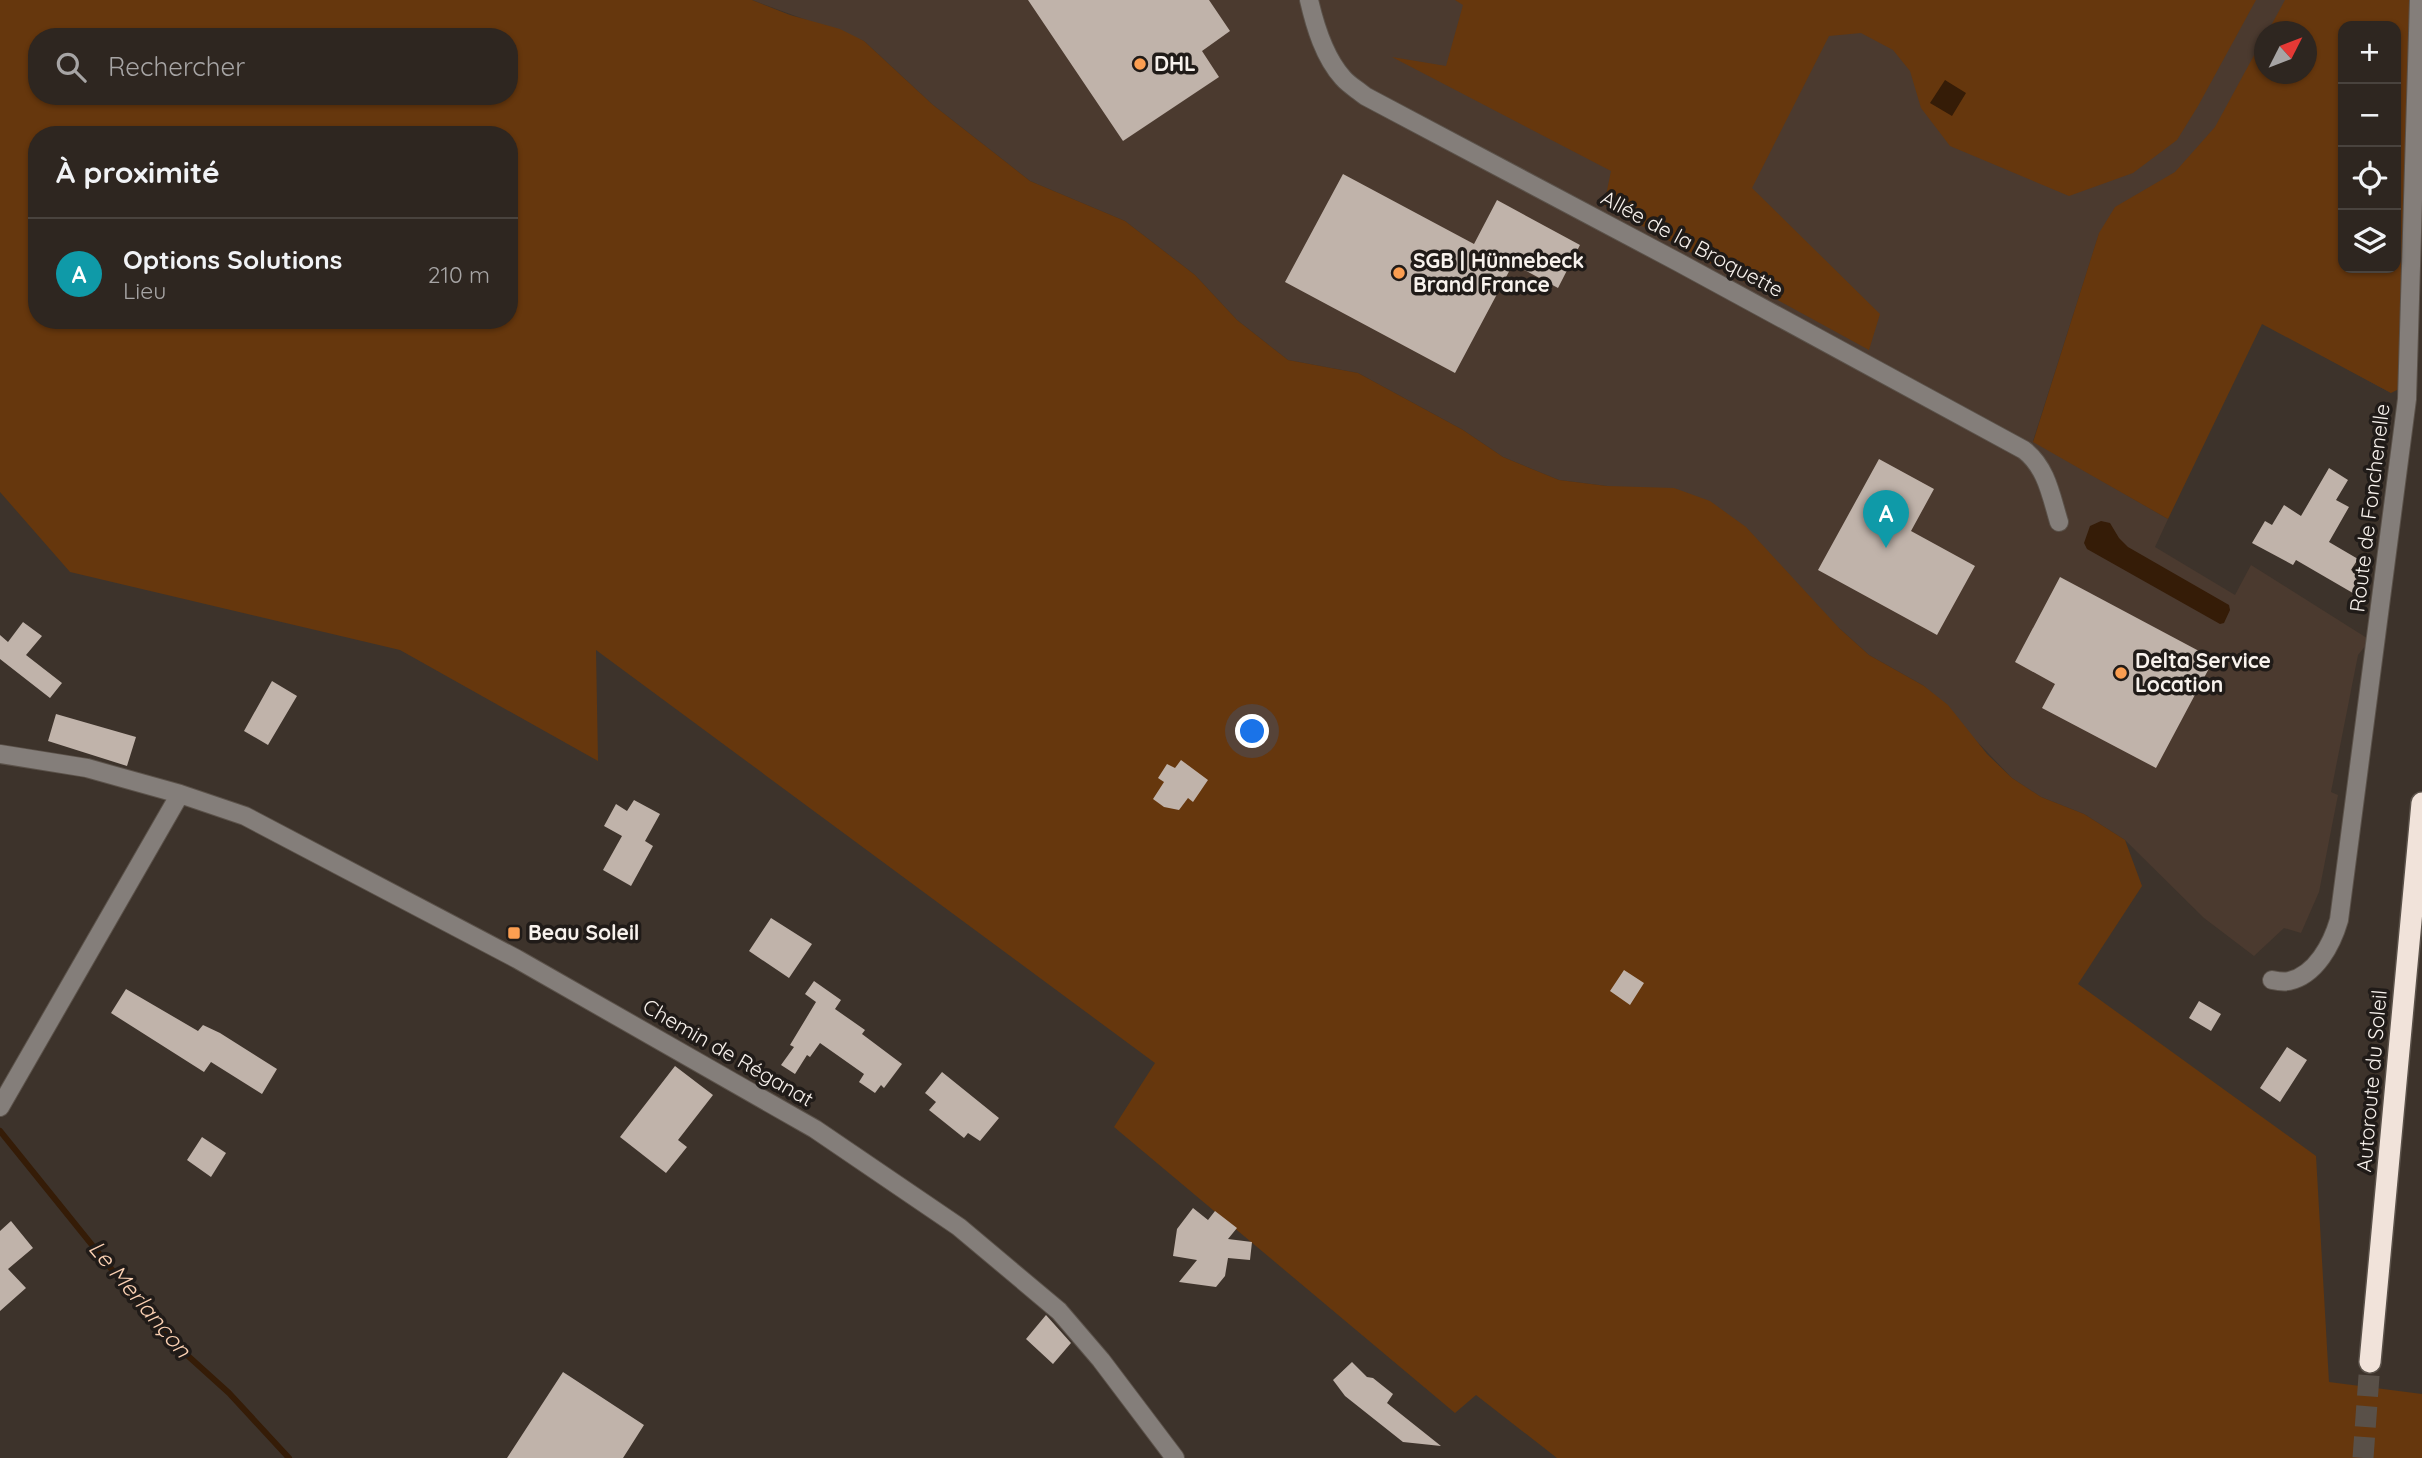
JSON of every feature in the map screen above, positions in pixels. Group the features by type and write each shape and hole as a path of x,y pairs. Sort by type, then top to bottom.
{"highway":[{"name":"Autoroute du Soleil","path":"2370,1362 2422,803"}],"street":[{"name":"Allée de la Broquette","path":"1308,0 1316,28 1330,60 1343,78 1365,96 2024,450 2035,458 2042,468 2060,522"},
{"name":"Route de Fonchenelle","path":"2272,980 2289,981 2305,974 2328,948 2339,920 2407,399 2419,0"},
{"name":"Chemin de Réganat","path":"0,754 86,768 180,794 244,816 517,959 815,1129 960,1227 1059,1311 1101,1360 1175,1458"},
{"path":"0,1107 180,794"}],"shaded area":[{"path":"0,0 752,0 790,15 840,29 864,41 933,105 1030,181 1125,221 1195,275 1237,320 1288,360 1358,373 1463,430 1503,457 1559,480 1607,486 1674,488 1710,501 1746,527 1839,628 1869,655 1924,686 1948,705 1987,754 2012,778 2041,797 2084,814 2125,840 2142,886 2078,984 2316,1156 2329,1382 2422,1394 2422,1458 1557,1458 1476,1395 1455,1413 1114,1127 1155,1063 596,650 598,761 400,650 70,572 0,492"},
{"path":"752,0 2399,0 2397,21 2338,21 2338,273 2393,273 2391,393 2099,234 2033,441 2168,519 2155,547 2235,595 2251,565 2370,640 2358,655 2331,792 2338,795 2319,892 2301,933 2284,928 2254,956 2204,918 2125,840 2084,814 2041,797 2012,778 1924,686 1869,655 1839,628 1607,486 1559,480 1503,457 1463,430 1358,373 1288,360 1237,320 1195,275 1125,221 1030,181 933,105 864,41"},
{"path":"1455,0 2256,0 2177,140 2133,173 2069,196 1950,146 1921,108 1910,71 1893,50 1861,33 1829,36 1752,188 1880,314 1869,350 1604,205 1611,171 1392,57 1446,66 1463,5"},
{"path":"2285,0 2410,0 2399,389 2391,393 2262,324 2168,519 2033,442 2099,233 2115,207 2175,172 2215,127 2254,55 2254,84 2317,84 2317,21 2273,21"},
{"path":"1945,80 1966,93 1952,116 1930,103"},
{"path":"2101,521 2110,523 2128,547 2229,605 2230,610 2224,623 2220,624 2087,549 2084,543 2090,526"}],"building":[{"name":"DHL","path":"1028,0 1209,0 1230,31 1202,51 1219,77 1123,141"},
{"name":"SGB | Hünnebeck Brand France","path":"1343,174 1474,244 1497,200 1580,245 1558,288 1513,264 1455,373 1285,282"},
{"path":"1879,459 1934,489 1911,531 1975,566 1937,635 1818,570"},
{"path":"2329,468 2348,480 2336,500 2349,507 2329,542 2358,559 2351,570 2367,580 2358,596 2296,560 2293,565 2252,543 2265,521 2272,525 2284,505 2301,516"},
{"name":"Delta Service Location","path":"2060,577 2214,659 2156,768 2042,708 2055,684 2015,662"},
{"path":"23,622 42,636 26,655 62,683 50,698 0,659 0,635 8,642"},
{"path":"272,681 297,696 268,745 244,731"},
{"path":"56,714 136,737 127,766 48,741"},
{"path":"1181,760 1208,780 1193,802 1188,798 1179,810 1164,807 1153,799 1164,782 1158,778 1167,764 1175,768"},
{"path":"634,800 660,814 645,841 653,846 631,886 603,870 622,836 604,826 616,804 627,811"},
{"path":"771,918 812,944 789,978 749,951"},
{"path":"1624,970 1644,983 1630,1005 1610,991"},
{"path":"814,981 841,1000 835,1009 865,1030 862,1034 902,1064 884,1088 881,1085 875,1093 859,1082 864,1074 820,1043 810,1057 807,1055 795,1074 781,1065 794,1047 790,1045 816,1002 805,994"},
{"path":"126,989 198,1031 203,1025 220,1033 277,1069 262,1094 211,1062 204,1072 111,1013"},
{"path":"2199,1001 2221,1014 2211,1031 2189,1018"},
{"path":"2287,1047 2307,1060 2280,1102 2260,1088"},
{"path":"675,1066 713,1095 678,1140 687,1147 666,1173 620,1137"},
{"path":"942,1072 999,1118 980,1141 968,1133 964,1138 929,1110 936,1102 925,1093"},
{"path":"202,1137 226,1153 211,1177 187,1160"},
{"path":"1193,1208 1208,1220 1215,1211 1237,1228 1228,1239 1252,1242 1250,1260 1228,1258 1225,1276 1216,1287 1179,1282 1197,1260 1173,1256 1177,1229"},
{"path":"11,1221 33,1248 8,1269 26,1288 0,1311 0,1231"},
{"path":"1046,1315 1071,1343 1053,1364 1026,1339"},
{"path":"1352,1362 1367,1377 1373,1378 1393,1394 1387,1403 1441,1446 1403,1442 1345,1396 1333,1380"},
{"path":"563,1372 644,1425 623,1458 507,1458"}],"waterway":[{"name":"Le Merlançon","path":"0,1131 177,1346 229,1393 289,1458"}],"tunnel":[{"path":"2363,1458 2370,1362"}],"place":[{"name":"DHL","path":"1140,64"},
{"name":"SGB | Hünnebeck Brand France","path":"1399,273"},
{"name":"Options Solutions","path":"1886,548"},
{"name":"Delta Service Location","path":"2121,673"},
{"name":"Beau Soleil","path":"514,933"}]}
